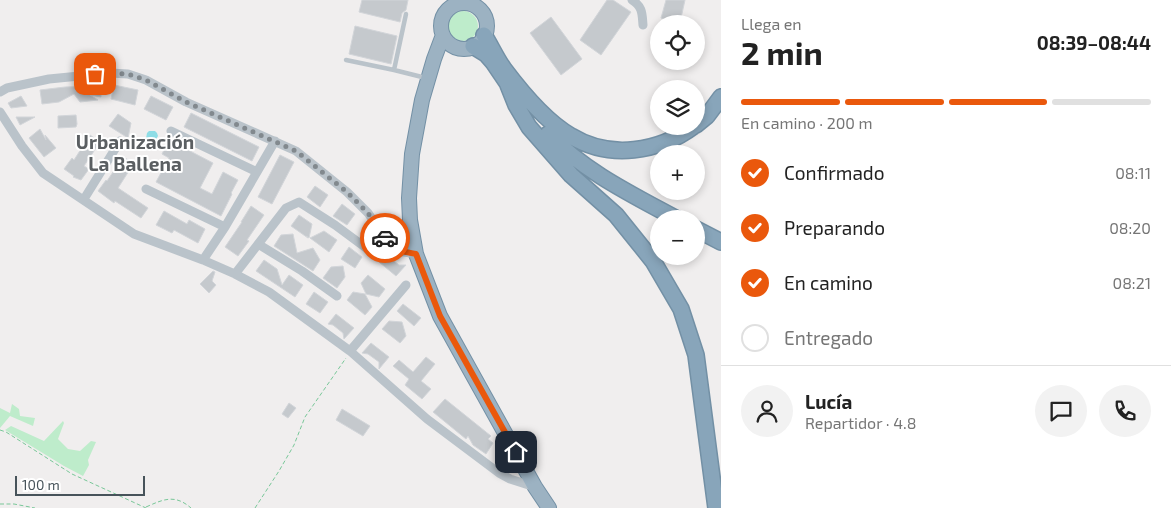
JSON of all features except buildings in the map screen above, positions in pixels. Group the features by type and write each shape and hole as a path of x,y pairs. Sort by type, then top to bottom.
{"highway":[{"path":"428,78 443,56 466,47 478,44 484,35 486,28 484,14 473,2 459,3 453,6 448,5 441,28 447,40 452,45 466,47 486,54 526,108 560,147 606,180 661,210"},
{"path":"443,35 428,78 417,122 412,154 408,198 416,254 440,316 535,487 549,508"},
{"path":"484,35 532,115"},
{"path":"502,67 533,104 559,128 593,146 620,151 642,149 657,146 679,135"},
{"path":"508,85 516,105 529,127 571,175 616,216 652,261 681,309 696,355 716,508"},
{"path":"705,118 721,97"},
{"path":"705,234 721,242"}],"street":[{"path":"632,0 638,4 642,13 642,25"},
{"path":"0,92 7,88 49,79 110,73 128,74 146,80 186,102 296,151 347,192 368,213 390,244 399,251 416,254"},
{"path":"0,112 22,146 44,173 134,234 203,260 269,292 350,352 427,419 499,473 535,487"},
{"path":"171,131 257,172"},
{"path":"84,199 120,141"},
{"path":"203,260 275,141"},
{"path":"146,189 225,226"},
{"path":"235,274 286,208 299,202 373,253"},
{"path":"258,244 302,271 337,296"},
{"path":"350,352 406,285"}],"lane":[{"path":"394,70 406,14"},
{"path":"346,60 428,78"}],"path":[{"path":"255,508 294,446 305,417 350,352"},
{"path":"0,430 72,474 145,508 170,498 184,502 191,508"},
{"path":"0,504 14,504 35,508"}],"green space":[{"path":"463,11 474,15 478,26 474,37 463,41 452,37 448,26 452,15"},
{"path":"12,404 19,409 20,416 35,418 33,426 10,416 0,428 0,408 10,413"},
{"path":"63,421 58,439 68,449 80,451 91,441 96,442 88,460 89,465 83,476 5,430 11,426 44,441"}],"water":[{"path":"149,131 155,131 158,136 149,148 145,144"},
{"path":"368,229 372,230 373,235 378,239 376,243 365,235 365,231"}],"way so far":[{"path":"95,74 128,74 146,80 186,102 296,151 347,192 368,213 385,238"}],"district":[{"name":"Urbanización La Ballena","path":"135,152"}],"route":[{"path":"385,238 399,251 416,254 440,316 516,452"}]}
